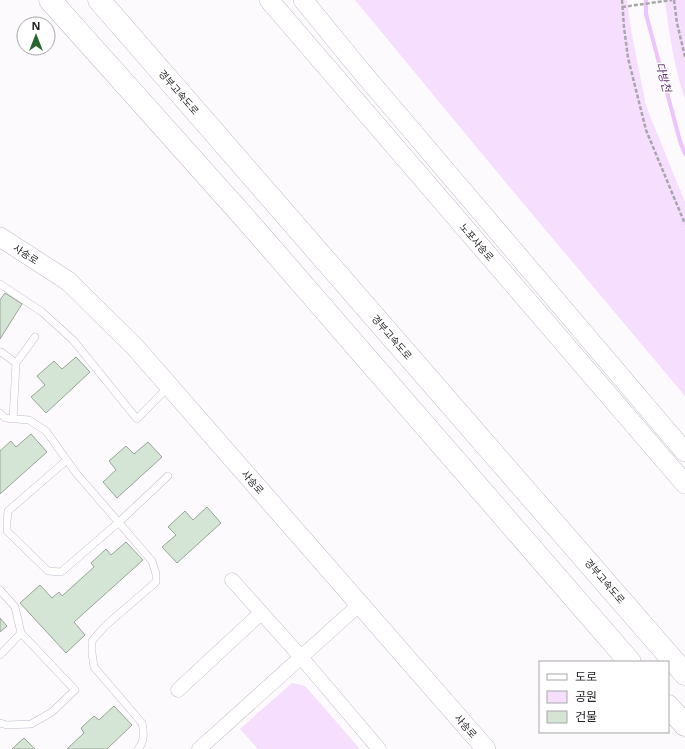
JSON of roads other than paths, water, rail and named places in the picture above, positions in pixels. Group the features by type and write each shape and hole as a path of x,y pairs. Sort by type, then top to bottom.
{"highway":[{"path":"50,0 251,225 629,661"},
{"name":"경부고속도로","path":"99,0 685,674"},
{"path":"669,707 685,725"}],"main road":[{"name":"노포사송로","path":"269,0 685,484"},
{"path":"303,0 362,72 685,452"},
{"name":"사송로","path":"0,237 68,281 135,347 486,749"}],"street":[{"path":"232,580 301,657 379,749"},
{"path":"198,749 360,604"},
{"path":"178,690 261,613"}],"lane":[{"path":"0,284 42,312 73,340 137,419 169,385"},
{"path":"13,419 16,363 34,337"},
{"path":"1,352 16,363"},
{"path":"0,413 5,418 29,420 46,431 76,473 152,561 156,574 156,582 105,626 92,641 94,667 142,723 144,734 141,746 138,749"},
{"path":"67,460 8,511 7,531 48,571 61,572 119,522 168,476"},
{"path":"0,590 15,607 21,633 75,690 52,712 31,724 7,725 0,723"},
{"path":"0,655 21,633"}],"waterway":[{"name":"다방천","path":"646,0 646,14 680,141 685,154"}]}
